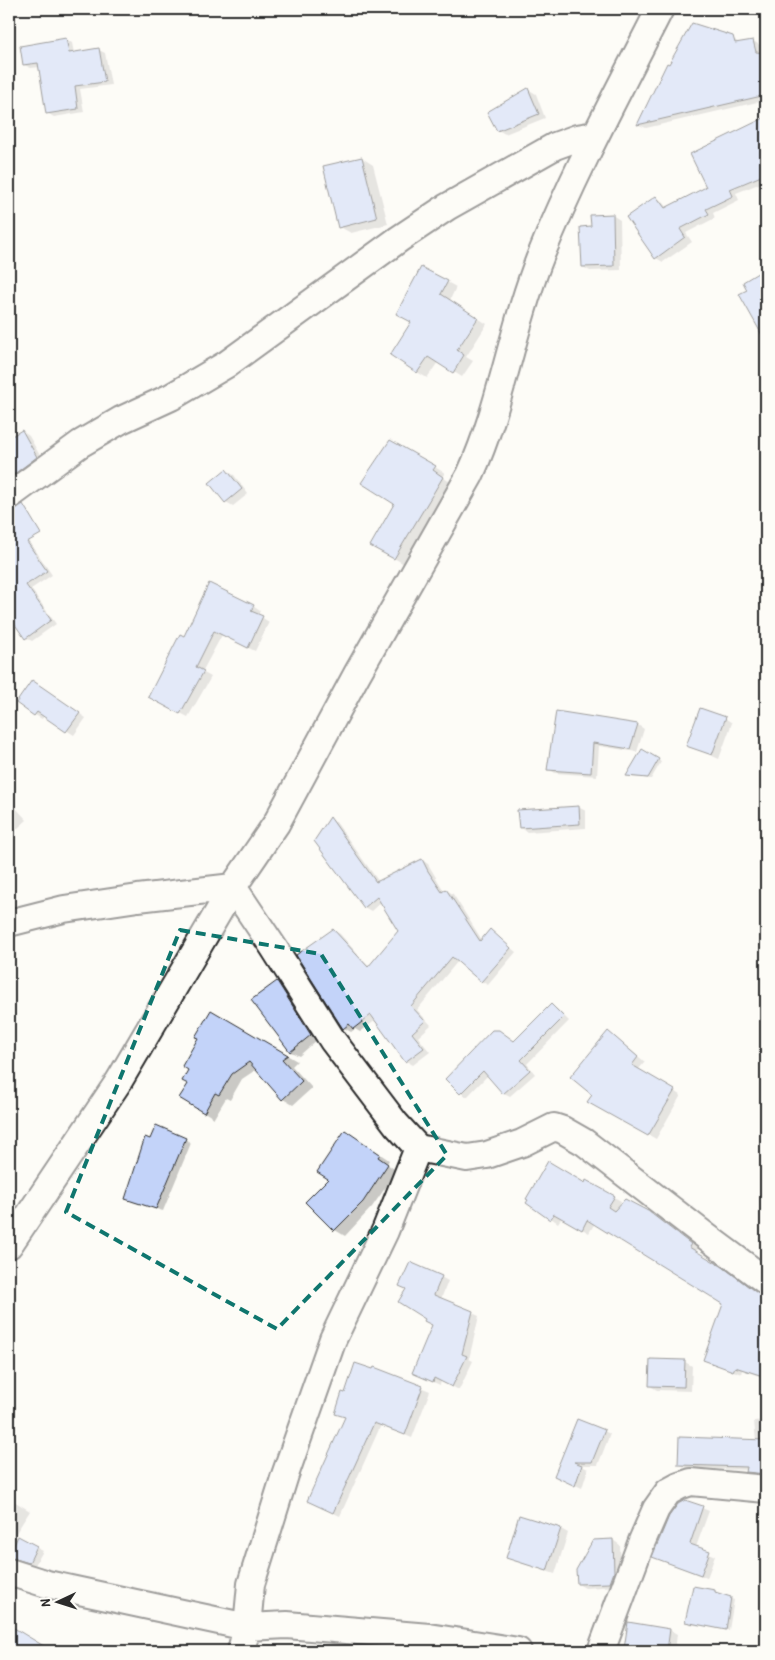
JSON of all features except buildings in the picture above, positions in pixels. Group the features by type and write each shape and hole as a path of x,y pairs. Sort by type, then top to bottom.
{"street":[{"path":"9,1245 119,1081 233,886 276,824 357,674 470,475 481,450 527,296 541,256 595,136 660,9"},
{"path":"9,496 80,444 121,420 171,397 226,364 399,239 447,207 555,146 577,138 595,136"},
{"path":"9,923 64,909 233,886"},
{"path":"233,886 333,1041 396,1124 418,1148 467,1158 487,1155 522,1143 554,1127 564,1130 584,1142 706,1238 766,1281"},
{"path":"244,1639 251,1584 285,1475 333,1339 384,1231 418,1148"},
{"path":"601,1651 642,1541 656,1509 668,1492 691,1482 766,1489"},
{"path":"9,1572 244,1639 287,1625 430,1637 518,1651"}],"highlighted area":[{"path":"180,930 321,954 447,1155 277,1329 66,1212"}]}
